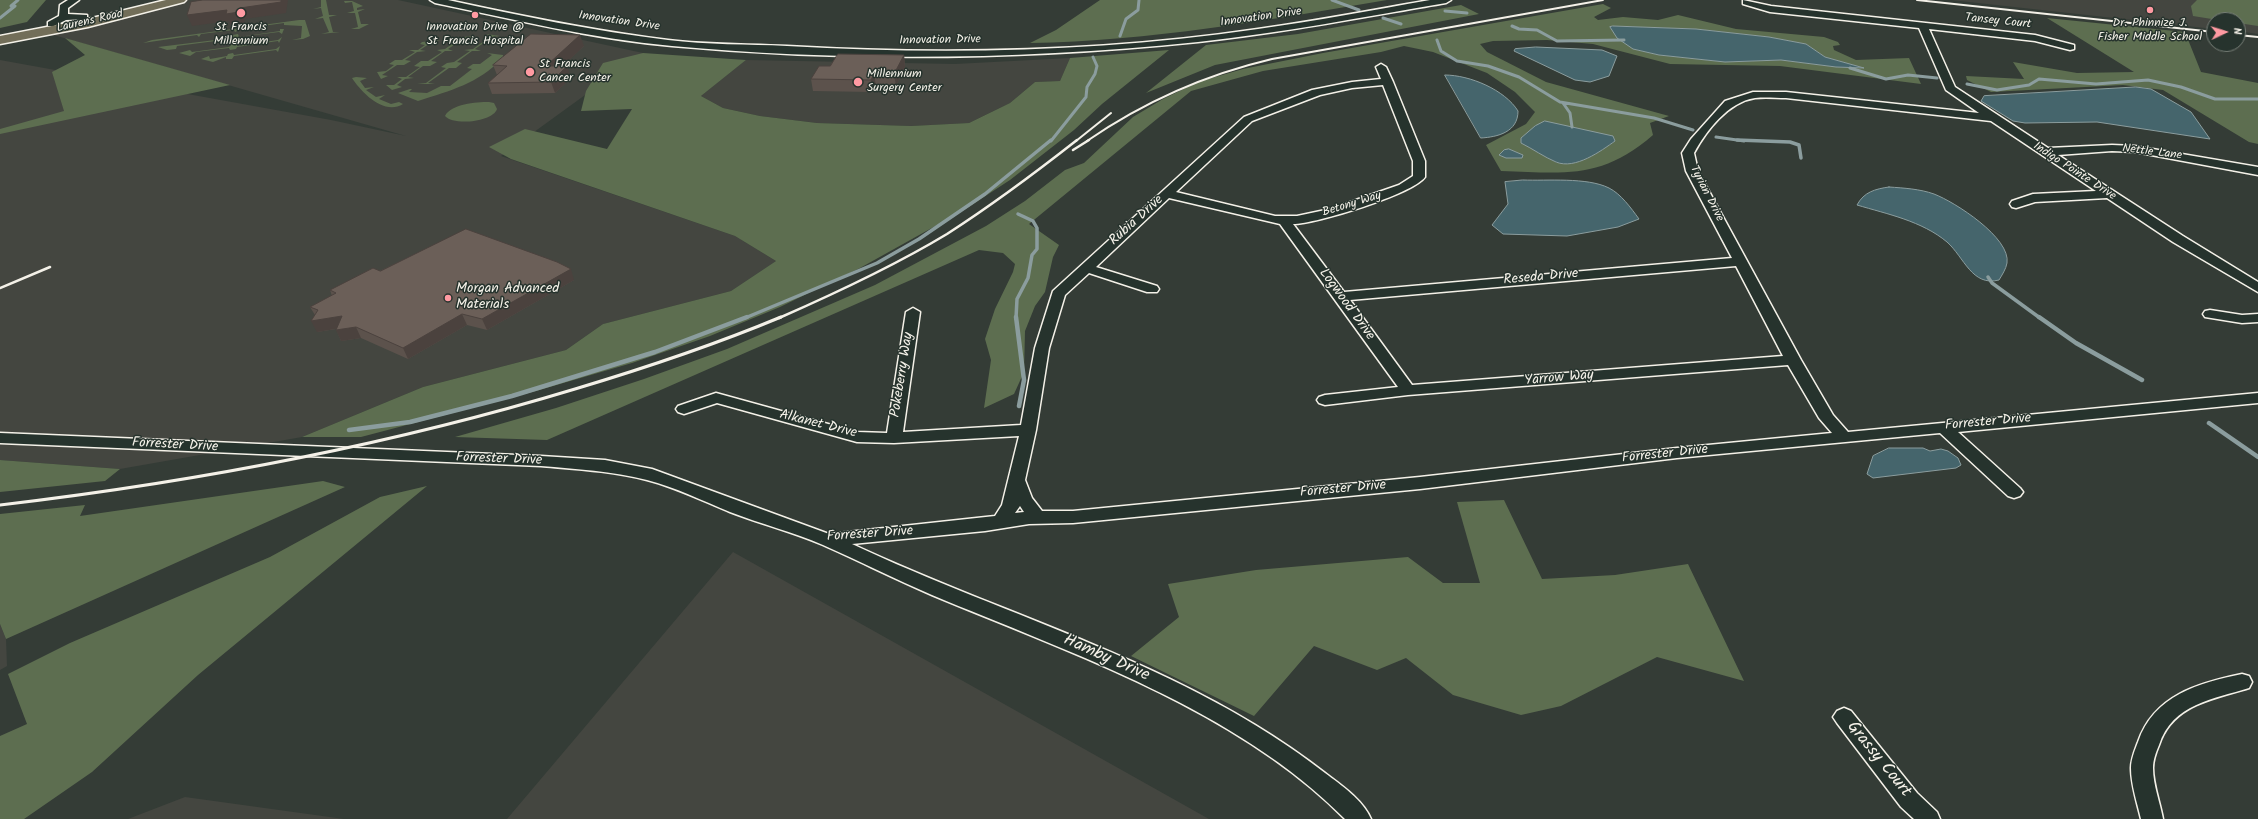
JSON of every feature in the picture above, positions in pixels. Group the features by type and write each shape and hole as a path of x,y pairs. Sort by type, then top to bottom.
{"main road":[{"name":"Laurens Road","path":"0,34 84,17 154,0"},
{"name":"Laurens Road","path":"0,40 88,23 180,0"}],"street":[{"path":"64,17 63,7 74,0"},
{"name":"Innovation Drive","path":"435,0 552,25 670,43 869,54 928,55 1106,48 1200,39 1266,31 1446,0"},
{"name":"Tansey Court","path":"1746,2 1770,9 1923,27 2035,38 2070,46"},
{"path":"51,24 64,17 84,17"},
{"name":"Indigo Pointe Drive","path":"1923,27 1942,66 1950,88 2044,152 2258,288"},
{"name":"Betony Way","path":"1167,194 1274,220 1297,220 1333,212 1403,188 1419,177 1419,160 1381,67"},
{"name":"Rubia Drive","path":"993,523 1011,506 1028,430 1042,348 1058,294 1248,119 1286,101 1318,92 1367,82 1388,82"},
{"name":"Tyrian Drive","path":"1844,437 1827,418 1793,360 1692,170 1688,153 1695,141 1729,103 1753,95 1786,95 1993,118"},
{"name":"Nettle Lane","path":"2044,152 2112,148 2135,149 2258,171"},
{"path":"2016,204 2033,198 2109,194"},
{"name":"Logwood Drive","path":"1284,220 1408,390"},
{"name":"Reseda Drive","path":"1340,297 1741,261"},
{"path":"1086,268 1152,289"},
{"name":"Pokeberry Way","path":"894,438 913,312"},
{"path":"2210,314 2242,319 2258,318"},
{"name":"Yarrow Way","path":"1325,400 1408,390 1793,360"},
{"name":"Alkanet Drive","path":"684,409 716,398 857,437 894,438 1028,430"},
{"name":"Forrester Drive","path":"0,438 541,461 605,466 652,475 750,513 828,540 993,523 1036,516 1073,516 1412,483 1642,457 1943,427 2258,398"},
{"path":"1943,427 2014,492"},
{"path":"1017,480 1024,500 1036,516"},
{"name":"Forrester Drive","path":"993,523 1002,528 1050,522 1073,516"},
{"name":"Hamby Drive","path":"828,540 874,563 1110,660 1181,694 1270,744 1307,770 1339,797 1360,819"},
{"path":"2152,819 2142,767 2148,740 2157,723 2166,711 2190,697 2219,687 2242,682"},
{"name":"Grassy Court","path":"1844,717 1909,800 1929,819"}],"shaded area":[{"path":"188,0 398,0 643,53 501,156 735,236 776,261 731,291 603,324 566,350 423,387 302,437 120,469 0,460 0,60 331,120 406,136 50,34"},
{"name":"Dr. Phinnize J. Fisher Middle School","path":"1951,0 2258,0 2258,34 2246,32 2246,12 2206,12 2206,28"},
{"path":"1070,58 1060,81 1035,82 1010,103 969,123 911,126 817,123 760,116 723,108 701,96 746,60 955,64"},
{"path":"733,552 1111,764 1209,819 507,819"},
{"path":"0,624 6,639 7,666 0,670"},
{"path":"185,797 344,819 128,819"}],"green space":[{"path":"0,0 46,0 27,22 0,28"},
{"path":"321,0 326,0 329,15 337,15 329,17 333,32 340,32 321,34 329,32 323,18 315,19 323,16 321,8 313,9 321,7"},
{"path":"1100,0 1387,0 1253,22 1164,34 1030,43 1056,30"},
{"path":"2197,0 2258,0 2258,26 2246,24 2246,12 2206,12 2206,18 2193,16 2191,6"},
{"path":"344,1 352,1 363,6 357,8 357,10 365,9 358,12 361,24 369,24 359,29 351,29 358,27 355,13 347,13 354,11 352,2 345,3"},
{"path":"1603,4 1611,8 1594,17 1598,20 1623,17 1658,20 1678,15 1736,29 1824,37 1838,42 1840,45 1833,46 1834,50 1856,60 1909,58 1921,84 1780,66 1670,64 1593,44 1547,40 1493,41 1480,44 1487,52 1546,82 1669,116 1650,123 1653,135 1634,150 1616,160 1599,167 1582,171 1544,173 1501,171 1486,145 1526,124 1535,112 1515,92 1487,73 1433,52 1404,46 1381,52 1263,71 1191,91 1029,224 1059,245 1053,257 1045,292 1035,306 1025,331 1024,372 1014,394 984,408 991,360 985,339 995,309 1013,272 1015,264 1003,253 979,250 547,440 455,437 556,408 644,379 727,349 875,285 986,226 1025,201 1065,170 1084,163 1133,117 1163,99 1198,82 1243,69 1323,53","holes":["1610,27 1696,29 1769,37 1806,44 1825,57 1863,68 1836,67 1781,60 1725,62 1659,55 1633,49","1613,136 1615,141 1597,153 1557,163 1541,152"]},
{"path":"1461,5 1479,14 1215,65 1146,93 1206,45 1298,34"},
{"path":"2047,18 2185,32 2201,72 2258,83 2258,144 2249,142 2163,90 2123,85 1991,92 1967,80 1966,76 2024,79 2013,62 2077,73 2134,72"},
{"path":"305,20 310,36 303,39 292,40 301,38 302,26 284,25 284,23 241,29 235,32 234,30 201,34 199,37 197,35 143,43 152,40"},
{"path":"280,29 284,29 282,34 279,32 239,37 280,31"},
{"path":"238,34 238,40 232,41 231,39 177,46 176,49 167,50 158,47 232,38 233,35"},
{"path":"486,34 500,36 492,37 475,49 481,51 472,51 457,62 462,63 456,68 449,68 428,83 435,84 417,84 426,83 446,68 441,67 447,63 454,62 470,51 464,50 473,49 491,36"},
{"path":"473,36 470,39 463,39 448,49 453,51 445,51 431,61 437,62 430,66 423,66 408,77 414,78 405,79 397,85 402,87 392,90 386,85 394,85 402,79 397,77 406,77 420,67 414,66 421,61 428,61 442,52 437,50 445,49 458,40 453,39 454,38"},
{"path":"282,37 279,43 278,41 237,47 236,49 230,50 229,48 196,52 190,56 179,53 190,50 192,52 229,47 232,44 237,44 237,46 278,40"},
{"path":"65,38 230,85 0,134 0,129 64,111 52,72 85,55"},
{"path":"441,40 432,42 420,50 426,51 417,52 405,60 411,61 404,65 397,65 382,75 388,76 381,79 377,72 386,71 394,65 389,64 395,60 402,60 415,52 409,50 418,50 425,45 420,44 422,42"},
{"path":"280,46 278,52 276,50 234,56 232,59 226,59 226,57 213,62 201,59 209,56 210,59 227,56 228,54 233,53 234,55 276,49"},
{"path":"1169,50 1102,104 1074,130 1010,180 964,210 860,268 780,307 710,336 632,363 536,391 361,437 302,437 423,387 566,350 603,324 731,291 776,261 735,236 511,159 489,147 525,129 607,149 632,109 581,111 586,91 603,63 643,53 746,60 701,96 723,108 760,116 817,123 911,126 969,123 1010,103 1035,82 1060,81 1070,58"},
{"path":"487,53 503,55 503,58 484,74 464,85 418,101 398,93 412,89 409,92 427,93 441,86 450,86 472,69 467,68 473,64 480,64 492,55"},
{"path":"352,78 367,78 360,81 365,88 374,87 366,90 376,97 385,95 379,99 391,104 399,102 403,104 396,107 388,107 374,101 356,84"},
{"path":"494,103 497,109 494,113 481,120 464,122 449,119 445,116 448,112 464,104"},
{"path":"0,460 120,469 105,481 0,492"},
{"path":"323,481 345,487 6,639 0,624 0,514 85,505 80,516"},
{"path":"427,486 198,675 92,772 24,819 0,819 0,736 27,724 8,674 70,643 270,557 380,497"},
{"path":"1504,500 1542,579 1615,575 1688,564 1744,681 1657,657 1561,706 1521,715 1453,695 1406,658 1377,670 1314,646 1254,716 1131,656 1179,617 1168,584 1256,570 1408,557 1443,583 1480,583 1457,502"}],"water":[{"path":"1610,27 1696,29 1769,37 1806,44 1825,57 1864,68 1836,67 1781,60 1725,62 1659,55 1633,49 1617,38"},
{"path":"1536,47 1602,50 1617,56 1609,76 1590,82 1575,80 1514,51 1515,49"},
{"path":"1445,75 1476,81 1496,90 1512,103 1518,111 1515,124 1511,129 1500,135 1481,138"},
{"path":"2136,87 2151,89 2191,112 2210,139 2097,122 2025,123 2013,121 1981,101 1984,96"},
{"path":"1545,121 1613,136 1615,141 1579,162 1563,164 1556,162 1521,143 1521,138 1535,126"},
{"path":"1509,149 1523,155 1522,158 1506,158 1499,155 1504,150"},
{"path":"1523,180 1567,180 1590,182 1609,188 1626,202 1639,219 1618,227 1567,236 1503,234 1492,225 1508,204 1505,182"},
{"path":"1889,187 1929,192 1955,205 1980,222 1991,232 2006,253 2007,263 1999,280 1990,281 1975,275 1947,242 1927,229 1904,219 1857,205 1863,197 1870,192"},
{"path":"1889,448 1923,448 1930,451 1941,449 1948,451 1958,458 1961,465 1956,468 1873,478 1867,474 1873,456"}],"building":[{"path":"203,0 281,0 281,2 240,8 239,12 226,14 227,10 187,15 191,2"},
{"path":"531,34 580,35 546,66 567,66 551,82 488,83 507,66 493,65"},
{"path":"838,54 904,55 894,74 874,74 871,80 811,79 819,66 830,66"},
{"name":"Morgan Advanced Materials","path":"466,229 557,262 571,269 482,319 462,314 403,348 356,327 336,330 342,316 311,321 318,310 310,307 336,293 330,290 373,268 380,271"}],"waterway":[{"path":"0,18 15,6 11,6 18,0"},
{"path":"1120,36 1126,19 1138,10 1139,0"},
{"path":"1332,0 1359,10"},
{"path":"1445,11 1467,13"},
{"path":"1383,18 1401,24"},
{"path":"1512,26 1519,29 1537,30 1557,41 1624,40"},
{"path":"1437,40 1441,51 1457,61 1488,66 1519,77 1560,102 1654,118 1693,130"},
{"path":"1051,141 1086,97 1087,87 1095,74 1097,66 1093,57"},
{"path":"1850,68 1886,79 1908,75 1937,78"},
{"path":"1967,84 1997,90 2029,85 2039,79 2096,84 2148,80 2181,87 2215,99 2258,99"},
{"path":"1563,103 1570,113 1572,127"},
{"path":"1716,137 1737,140"},
{"path":"745,318 877,263 919,239 985,194 1051,140"},
{"path":"1737,140 1790,142 1799,145 1801,158"},
{"path":"1737,140 1744,141"},
{"path":"1016,317 1017,299 1028,278 1032,255 1037,249 1037,228 1033,221 1018,214"},
{"path":"1988,277 1992,283 2040,318"},
{"path":"349,430 410,422 512,396 655,352 747,317"},
{"path":"1016,317 1024,380 1019,406"},
{"path":"2039,317 2076,343 2142,380"},
{"path":"2209,423 2258,457"}],"railway":[{"path":"1087,141 1131,114 1176,91 1199,81 1247,65 1272,59 1603,0"},
{"path":"1917,0 2206,31"},
{"path":"2246,36 2258,37"},
{"path":"1076,141 1111,113"},
{"path":"779,318 864,279 947,234 980,212 1077,140"},
{"path":"1073,150 1089,140"},
{"path":"0,288 50,267"},
{"path":"0,505 73,496 218,473 362,445 433,428 575,389 627,373 705,347 781,317"}],"place":[{"name":"Dr. Phinnize J. Fisher Middle School","path":"2150,10"},
{"name":"St Francis Millennium","path":"241,13"},
{"name":"Innovation Drive @ St Francis Hospital","path":"475,15"},
{"name":"St Francis Cancer Center","path":"530,72"},
{"name":"Millennium Surgery Center","path":"858,82"},
{"name":"Morgan Advanced Materials","path":"448,298"}]}
